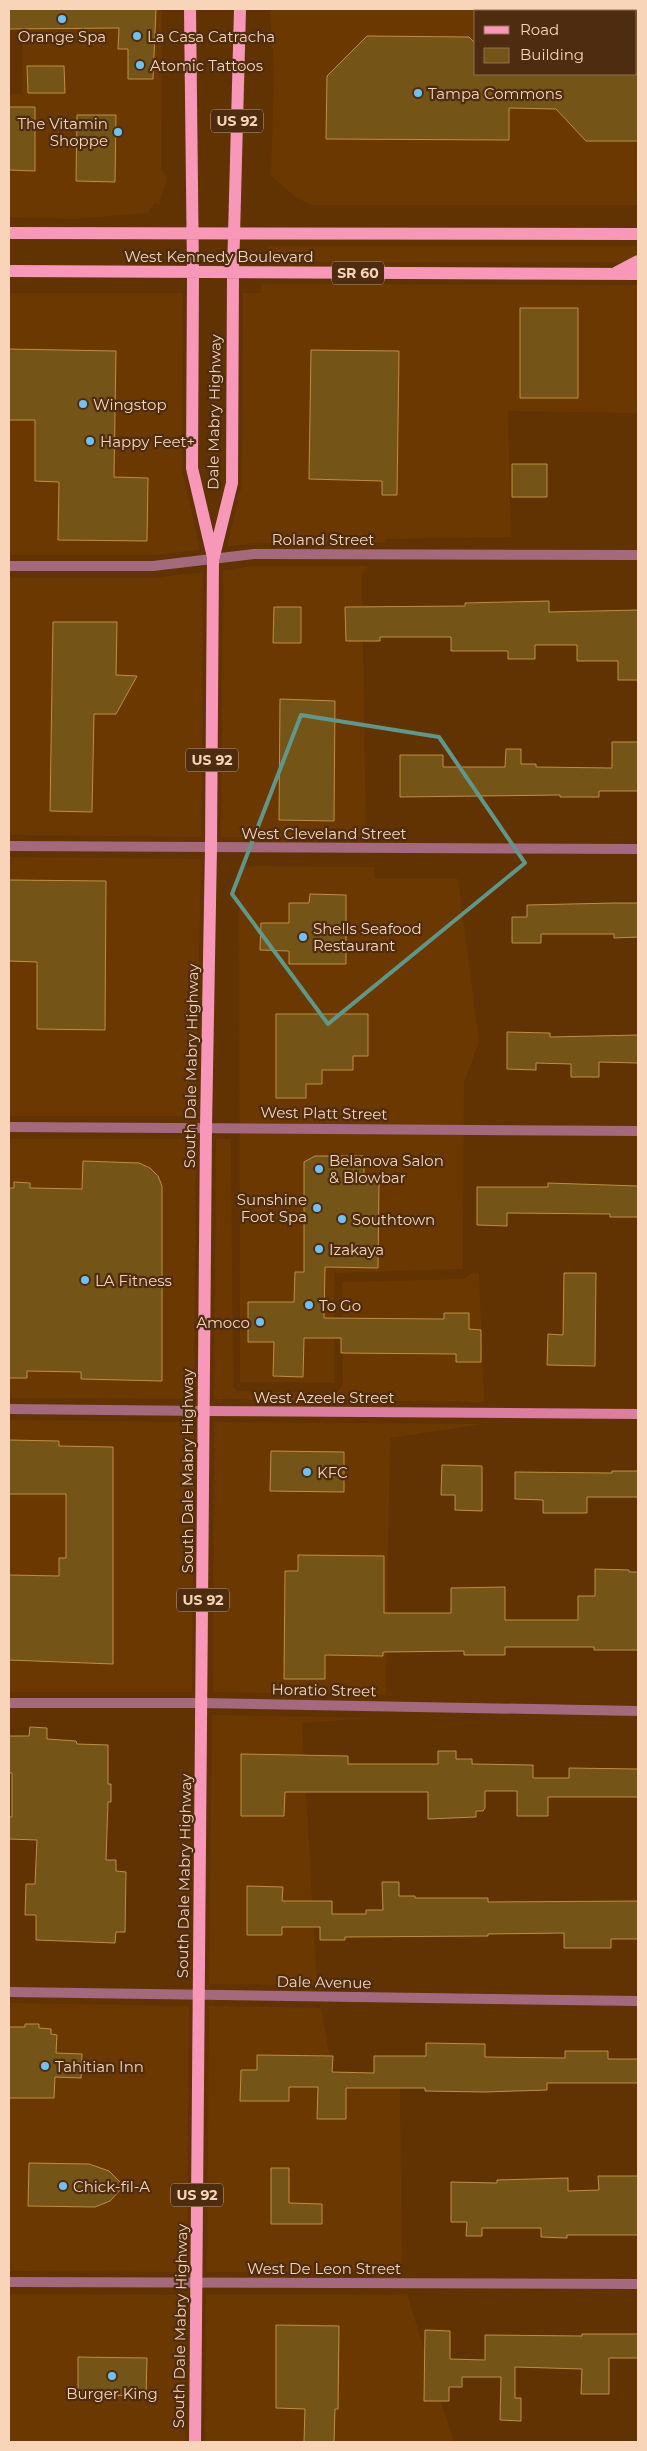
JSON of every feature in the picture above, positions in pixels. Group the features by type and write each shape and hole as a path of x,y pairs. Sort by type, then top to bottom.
{"main road":[{"name":"US 92","path":"190,9 191,234"},
{"name":"US 92","path":"234,234 240,9"},
{"name":"West Kennedy Boulevard","path":"9,233 638,234"},
{"name":"Dale Mabry Highway","path":"191,234 193,273 192,468 213,560"},
{"name":"Dale Mabry Highway","path":"213,560 232,483 234,234"},
{"path":"614,274 638,261"},
{"name":"West Kennedy Boulevard","path":"9,271 638,274"},
{"name":"South Dale Mabry Highway","path":"195,2442 206,1128 211,848 213,560"},
{"name":"West Azeele Street","path":"204,1411 638,1414"}],"street":[{"name":"Roland Street","path":"9,566 153,566 254,554 638,555"},
{"name":"West Cleveland Street","path":"9,846 638,849"},
{"name":"West Platt Street","path":"9,1128 638,1131"},
{"name":"West Azeele Street","path":"9,1409 204,1411"},
{"name":"Horatio Street","path":"9,1703 202,1703 638,1710"},
{"name":"Dale Avenue","path":"9,1992 638,2001"},
{"name":"West De Leon Street","path":"9,2282 638,2284"}],"highlighted area":[{"path":"301,715 439,737 525,863 328,1024 232,894"}],"shaded area":[{"path":"23,9 162,9 161,168 167,178 159,205 155,203 147,213 74,219 9,217 9,94 22,94"},
{"path":"270,9 638,9 638,205 311,205 295,197 271,176 274,74"},
{"path":"267,246 638,246 638,262 265,262"},
{"path":"262,284 638,285 638,413 508,411 511,537 386,539 383,543 254,543 227,547 242,484 243,293 260,293"},
{"path":"9,293 183,293 182,468 200,550 153,555 9,555"},
{"path":"255,566 368,566 362,574 366,837 221,837 223,570"},
{"path":"203,572 201,837 9,835 9,578 153,578"},
{"path":"9,857 201,859 196,1116 9,1116"},
{"path":"239,866 374,867 374,879 458,879 479,1042 464,1083 463,1269 334,1273 334,1383 240,1382"},
{"name":"LA Fitness","path":"9,1139 196,1139 194,1399 9,1398"},
{"path":"216,1139 231,1139 233,1387 237,1391 334,1393 339,1391 343,1383 342,1282 464,1279 471,1273 479,1272 484,1402 214,1399"},
{"path":"9,1420 194,1422 192,1692 9,1692"},
{"path":"214,1422 484,1424 390,1438 386,1695 213,1692"},
{"path":"212,1715 374,1718 302,1723 317,1985 209,1984"},
{"path":"9,2003 189,2006 187,2272 9,2271"},
{"path":"209,2006 321,2008 336,2089 400,2088 402,2272 207,2272"},
{"path":"9,2294 186,2295 185,2442 9,2442"},
{"path":"206,2295 407,2295 454,2442 205,2442"}],"building":[{"path":"9,9 156,9 153,79 128,79 128,49 118,49 119,28 9,29"},
{"name":"Tampa Commons","path":"367,36 469,37 474,42 474,75 638,74 638,141 586,141 556,109 509,108 509,140 326,139 327,76"},
{"path":"27,66 64,66 65,93 28,93"},
{"path":"9,107 35,107 35,171 9,170"},
{"path":"77,115 116,115 115,182 76,181"},
{"path":"520,308 578,308 578,398 520,398"},
{"path":"9,349 116,351 114,477 148,478 147,541 58,540 59,482 35,481 35,420 9,420"},
{"path":"311,350 399,351 397,495 382,495 382,481 309,479"},
{"path":"512,464 547,464 547,497 512,497"},
{"path":"549,601 549,612 638,610 638,680 618,680 618,661 577,661 577,645 535,645 535,659 508,659 508,651 451,651 451,637 380,637 380,641 346,641 345,607 465,606 465,603"},
{"path":"274,607 301,607 301,643 273,643"},
{"path":"53,622 117,622 116,675 137,676 116,714 94,714 92,812 50,811"},
{"path":"280,699 335,701 334,821 279,820"},
{"path":"612,742 638,742 638,791 599,791 599,797 560,797 560,795 400,797 400,755 443,755 443,767 505,767 506,749 521,749 521,764 536,764 536,767 612,768"},
{"path":"9,880 106,881 105,1030 37,1029 37,962 9,961"},
{"name":"Shells Seafood Restaurant","path":"310,894 346,895 346,964 289,964 289,951 260,950 261,923 289,923 289,903 309,903"},
{"path":"638,903 638,937 614,938 614,934 541,934 541,943 512,943 512,917 527,917 527,905"},
{"path":"276,1014 368,1014 368,1056 353,1056 353,1070 322,1070 322,1084 306,1084 306,1098 276,1098"},
{"path":"507,1032 550,1033 550,1037 638,1035 638,1063 599,1062 599,1077 571,1077 571,1064 536,1063 536,1070 507,1069"},
{"path":"315,1156 364,1156 364,1183 379,1183 378,1268 325,1267 324,1318 444,1319 444,1313 469,1313 469,1329 481,1330 481,1362 456,1362 456,1354 341,1353 341,1338 304,1338 303,1377 273,1376 274,1342 248,1342 248,1302 294,1302 295,1272 304,1272 304,1162"},
{"name":"LA Fitness","path":"83,1161 139,1163 150,1168 158,1176 162,1186 162,1381 81,1379 81,1372 27,1371 27,1378 9,1378 9,1188 14,1188 14,1182 30,1183 30,1188 82,1189"},
{"path":"548,1183 638,1186 638,1217 610,1217 610,1214 507,1213 507,1226 477,1225 477,1187 548,1187"},
{"path":"564,1273 596,1273 595,1366 547,1365 548,1334 563,1335"},
{"path":"9,1440 59,1441 59,1446 113,1447 113,1664 9,1660 9,1575 59,1576 59,1558 66,1558 66,1494 9,1494"},
{"name":"KFC","path":"271,1451 344,1452 344,1492 270,1491"},
{"path":"442,1465 482,1466 482,1511 455,1510 455,1495 441,1495"},
{"path":"612,1471 638,1471 638,1497 587,1497 587,1513 543,1513 543,1500 515,1499 515,1472 612,1473"},
{"path":"298,1555 384,1556 384,1613 451,1613 451,1588 505,1587 505,1620 578,1620 578,1596 595,1596 595,1569 638,1572 638,1650 594,1650 594,1647 505,1647 505,1655 464,1655 464,1651 383,1652 383,1656 325,1655 325,1679 284,1679 285,1571 298,1571"},
{"path":"30,1727 47,1728 47,1739 76,1741 77,1744 108,1745 108,1784 111,1784 111,1802 108,1802 106,1860 116,1860 116,1871 126,1872 125,1932 116,1932 115,1943 36,1940 36,1915 25,1915 26,1884 35,1884 37,1840 9,1839 9,1817 12,1817 12,1773 9,1773 9,1736 29,1736"},
{"path":"438,1751 456,1751 456,1759 472,1759 472,1764 533,1765 533,1778 569,1778 569,1768 638,1769 638,1797 548,1797 548,1816 517,1816 517,1791 485,1791 485,1808 483,1811 476,1811 476,1817 428,1819 428,1792 285,1792 284,1816 241,1816 241,1754 348,1756 348,1764 438,1764"},
{"path":"382,1882 399,1882 399,1896 415,1896 415,1898 488,1898 488,1902 638,1901 638,1939 611,1939 611,1948 564,1948 564,1933 488,1934 488,1936 345,1937 345,1940 320,1940 320,1927 282,1927 282,1935 247,1935 247,1886 283,1887 282,1901 332,1901 332,1914 366,1914 366,1910 383,1910"},
{"name":"Tahitian Inn","path":"25,2024 39,2024 39,2028 51,2029 51,2034 57,2035 56,2053 82,2054 81,2078 55,2077 54,2098 9,2098 9,2027 25,2027"},
{"path":"426,2043 485,2044 485,2057 565,2058 565,2051 608,2051 608,2059 638,2059 638,2083 547,2083 547,2090 485,2092 425,2091 425,2088 346,2088 346,2119 317,2119 318,2087 289,2087 289,2101 240,2101 241,2070 257,2070 257,2055 333,2056 332,2072 374,2073 374,2056 426,2056"},
{"path":"29,2163 89,2164 109,2171 120,2182 121,2189 110,2201 95,2207 28,2206"},
{"path":"271,2168 289,2168 289,2203 322,2204 322,2224 271,2224"},
{"path":"598,2176 638,2176 638,2235 567,2235 567,2238 541,2237 541,2228 482,2228 482,2236 466,2236 467,2222 451,2222 451,2182 497,2183 497,2180 568,2178 568,2191 599,2190"},
{"path":"276,2325 339,2326 338,2409 335,2409 334,2442 304,2442 305,2409 276,2408"},
{"path":"425,2330 450,2331 450,2359 485,2360 485,2335 582,2336 582,2334 638,2334 638,2358 609,2358 609,2394 581,2394 582,2369 515,2367 515,2398 521,2398 521,2421 500,2420 501,2377 462,2377 462,2387 449,2387 449,2401 424,2401"},
{"name":"Burger King","path":"78,2357 147,2358 146,2396 78,2395"}],"place":[{"name":"Orange Spa","path":"62,19"},
{"name":"La Casa Catracha","path":"137,36"},
{"name":"Atomic Tattoos","path":"140,65"},
{"name":"Tampa Commons","path":"418,93"},
{"name":"The Vitamin Shoppe","path":"118,132"},
{"name":"Wingstop","path":"83,404"},
{"name":"Happy Feet+","path":"90,441"},
{"name":"Shells Seafood Restaurant","path":"303,937"},
{"name":"Belanova Salon & Blowbar","path":"319,1169"},
{"name":"Sunshine Foot Spa","path":"317,1208"},
{"name":"Southtown","path":"342,1219"},
{"name":"Izakaya","path":"319,1249"},
{"name":"LA Fitness","path":"85,1280"},
{"name":"To Go","path":"309,1305"},
{"name":"Amoco","path":"260,1322"},
{"name":"KFC","path":"307,1472"},
{"name":"Tahitian Inn","path":"45,2066"},
{"name":"Chick-fil-A","path":"63,2186"},
{"name":"Burger King","path":"112,2376"}]}
